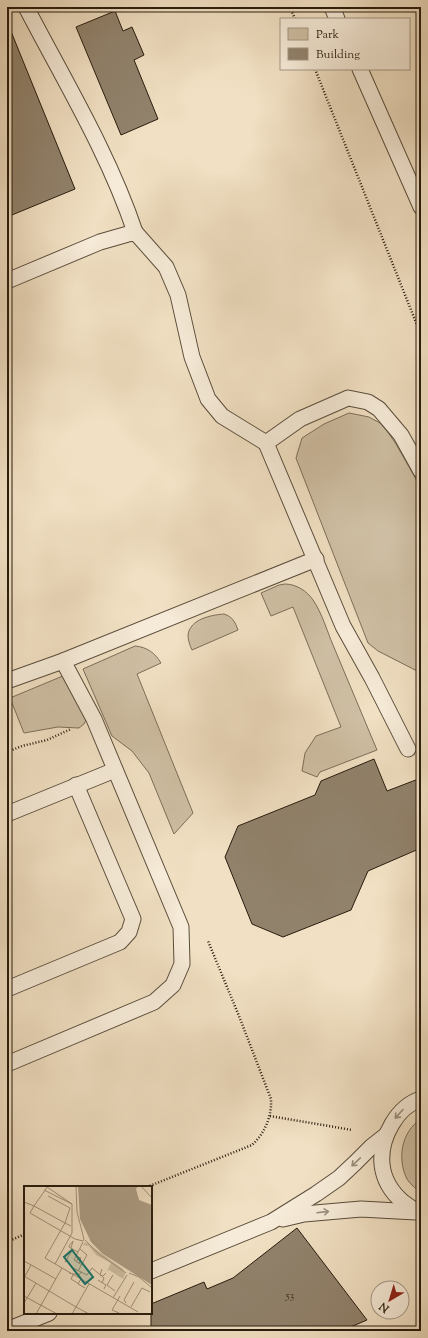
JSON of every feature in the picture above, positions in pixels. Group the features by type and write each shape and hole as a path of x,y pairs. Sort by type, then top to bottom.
{"lane":[{"path":"26,7 92,133 126,205 135,232 166,267 178,295 192,357 208,399 222,416 266,443 343,626 372,678 408,749"},
{"path":"332,7 337,18"},
{"path":"360,70 421,207"},
{"path":"7,281 100,242 135,232"},
{"path":"266,443 300,419 348,398 368,402 379,409 402,435 421,471"},
{"path":"7,682 316,559"},
{"path":"7,1064 154,1002 173,985 182,964 181,927 94,719 63,661"},
{"path":"7,814 115,770"},
{"path":"7,989 120,942 129,932 133,919 76,785"},
{"path":"418,1212 394,1194 387,1182 383,1168 382,1154 385,1136 398,1113 414,1101 421,1098"},
{"path":"271,1222 339,1178 371,1146 385,1136"},
{"path":"152,1271 271,1222 304,1214 336,1210 367,1209 418,1212"},
{"path":"7,1330 47,1314"}],"path":[{"path":"290,7 295,18"},
{"path":"315,70 421,335"},
{"path":"7,752 22,746 47,740 94,719"},
{"path":"270,1116 385,1136"},
{"path":"7,1242 24,1234"}],"green space":[{"path":"349,413 369,417 380,423 396,444 421,488 421,673 378,651 368,643 296,458 302,438 324,424"},
{"path":"285,584 293,585 304,591 311,597 316,605 322,616 377,750 320,772 317,777 302,771 305,753 316,736 341,727 293,607 271,616 261,593"},
{"path":"224,614 233,620 238,630 192,650 188,635 193,625 207,617"},
{"path":"135,646 150,651 161,663 137,674 193,813 174,834 149,773 132,751 112,736 83,669"},
{"path":"70,673 86,720 84,724 79,728 58,727 24,733 10,698"},
{"path":"421,1119 421,1192 407,1179 402,1163 402,1155 405,1138 414,1124"}],"building":[{"path":"115,11 123,31 132,27 144,55 134,60 158,119 121,135 76,27"},
{"path":"7,24 75,189 7,217"},
{"path":"374,759 387,791 421,778 421,848 368,871 351,910 283,937 252,924 225,857 238,826 315,795 321,781"},
{"path":"297,1228 367,1320 341,1331 151,1331 152,1304 204,1282 207,1289 233,1278"}]}
